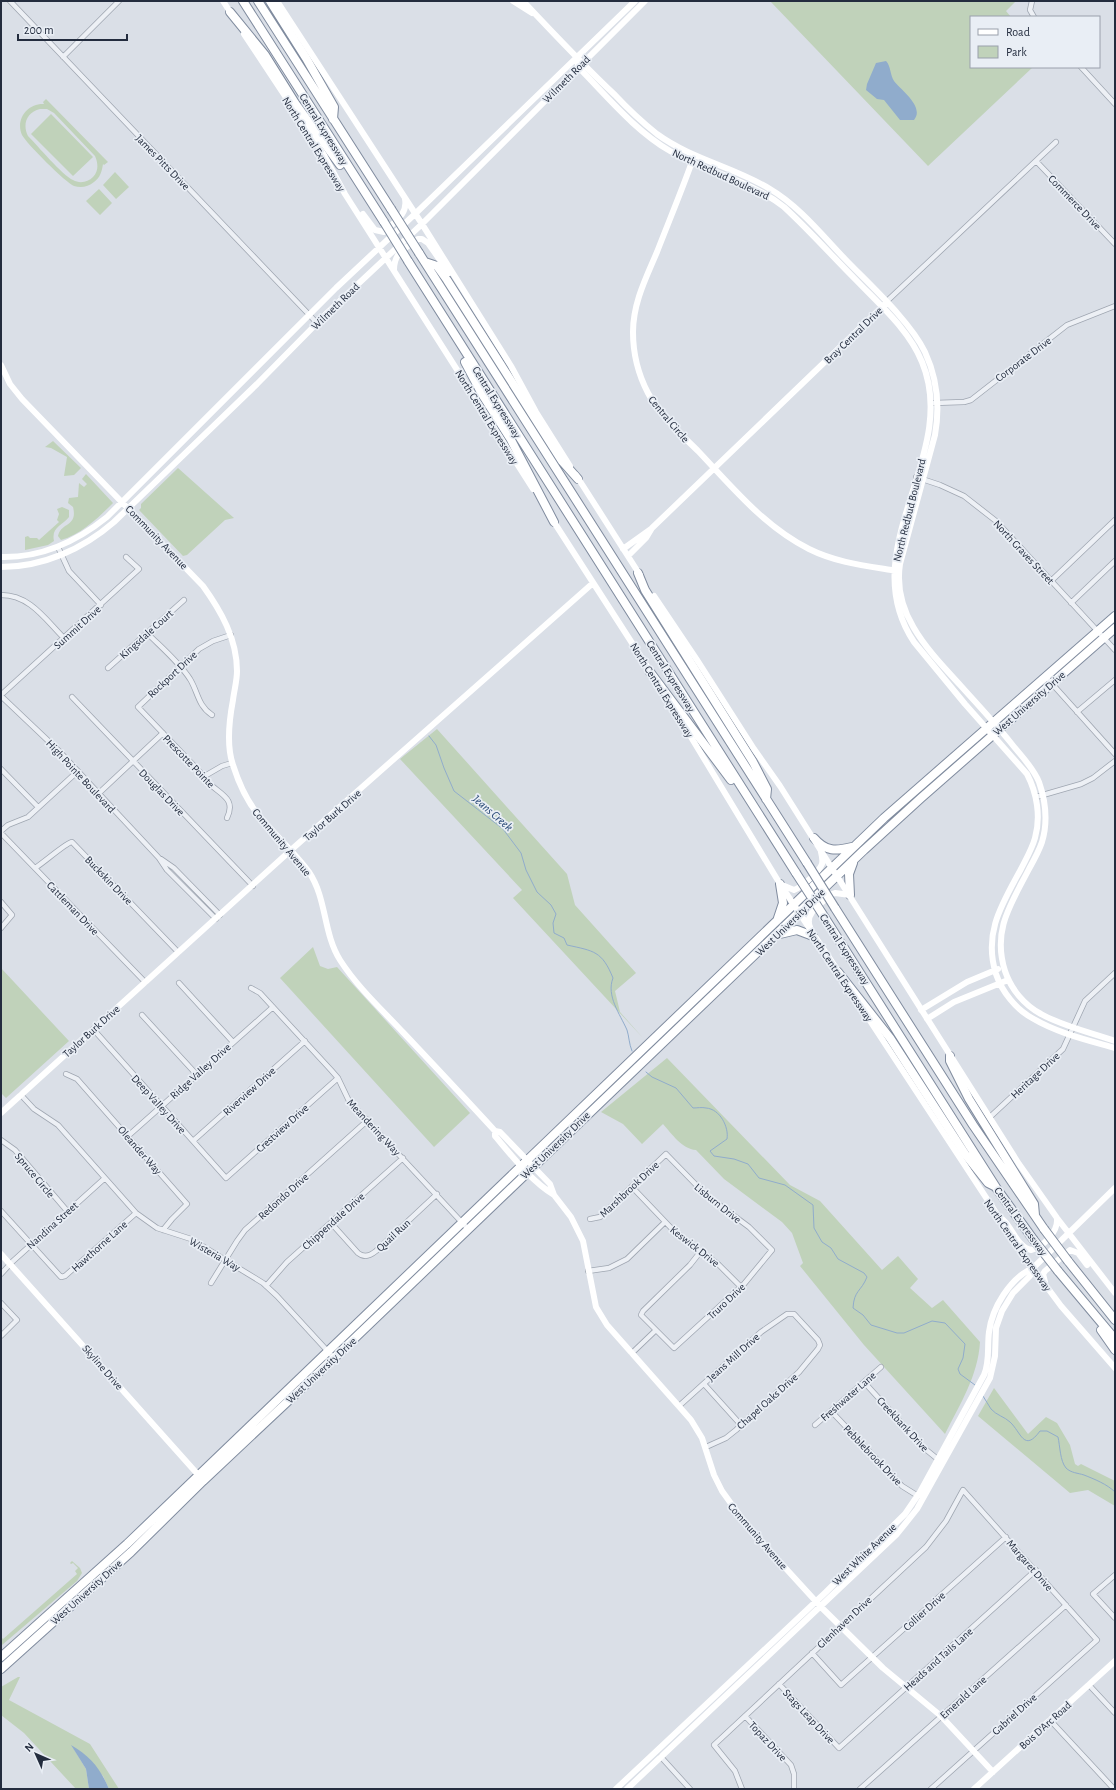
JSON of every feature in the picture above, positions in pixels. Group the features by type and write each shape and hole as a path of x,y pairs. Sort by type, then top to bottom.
{"highway":[{"name":"Central Expressway","path":"243,1 997,1188 1033,1239 1070,1287 1115,1339"},
{"name":"Central Expressway","path":"258,1 973,1125 1044,1229 1115,1320"},
{"path":"270,1 306,58 334,107 334,119"},
{"path":"230,12 265,55 295,103 328,146 365,204 384,222"},
{"path":"425,262 437,266 447,280 562,461 578,479"},
{"path":"429,296 441,323 510,438 554,522"},
{"path":"638,573 645,590 754,762 767,789 766,799"},
{"name":"West University Drive","path":"201,1478 334,1358 468,1229 527,1166 728,967 853,847 1115,616"},
{"name":"West University Drive","path":"1,1670 3,1660 96,1578 201,1478 328,1351 462,1222 527,1166 735,974 907,810 1115,628"},
{"path":"650,672 768,829"},
{"path":"814,838 830,850 853,847"},
{"path":"850,895 849,874 855,859"},
{"path":"777,921 783,903 780,884"},
{"path":"777,934 797,930 813,936"},
{"path":"728,967 735,974"},
{"path":"838,972 890,1038 965,1154 988,1183 997,1188"},
{"path":"950,1056 950,1061 969,1099 1034,1204 1035,1216"},
{"path":"1070,1287 1115,1350"},
{"name":"West University Drive","path":"3,1660 56,1619 59,1614 92,1585 96,1578"}],"main road":[{"name":"North Central Expressway","path":"223,1 324,155 345,194 380,246 394,271 721,784 780,884 813,936 917,1090 995,1214 1045,1284 1090,1341 1115,1368"},
{"path":"277,1 416,214 508,361 536,412 578,479 638,573 820,847 1019,1164 1068,1233 1115,1295"},
{"path":"513,1 537,16"},
{"path":"523,1 577,57 580,65"},
{"name":"Wilmeth Road","path":"1,557 23,556 58,547 93,528 204,421 380,246 416,214 515,116 635,1"},
{"name":"Wilmeth Road","path":"1,567 16,566 61,555 82,546 94,538 129,508 211,429 317,323 422,224 644,1"},
{"name":"North Redbud Boulevard","path":"580,65 648,127 668,142 695,156 758,182 834,252 884,305 912,331 922,346 932,370 938,403 935,435 919,478 898,543 895,592 899,610 909,635 994,722 1031,767 1043,795 1046,821 1041,846 1008,908 1002,925 1000,949 1008,980 1021,999 1046,1017 1115,1041"},
{"name":"North Redbud Boulevard","path":"580,65 643,132 663,147 692,162 773,195"},
{"path":"515,116 522,123"},
{"name":"Central Circle","path":"695,156 639,296 633,323 634,349 640,375 652,400 667,419 758,514 778,530 800,544 840,561 858,566 896,571"},
{"path":"441,204 448,194 469,172 469,167 466,164"},
{"path":"345,194 360,209 375,230 380,232 384,232 405,212 406,207 404,197"},
{"path":"394,271 394,261 397,254 418,239 422,238 428,243 443,266 460,286"},
{"name":"North Redbud Boulevard","path":"884,305 919,355 928,381 931,403 928,434 919,478"},
{"name":"Bray Central Drive","path":"623,549 652,528 884,305"},
{"name":"Community Avenue","path":"1,365 10,384 22,399 203,586 217,606 231,635 236,656 237,672 230,730 232,763 240,785 252,806 310,873 318,888 332,943 349,972 495,1131 495,1136 527,1166 550,1184 554,1195 571,1217 583,1241 596,1307 606,1325 691,1420 706,1447 717,1480 730,1504 748,1527 821,1607 872,1658 941,1716 993,1772"},
{"name":"Bray Central Drive","path":"628,556 646,538 652,528"},
{"name":"Taylor Burk Drive","path":"1,1113 291,850 593,583"},
{"name":"North Redbud Boulevard","path":"923,649 954,691 1027,774 1036,797 1038,817 1035,838 1027,858 1000,907 995,922 992,943 995,970 1000,984 1010,999 1024,1013 1038,1022 1115,1048"},
{"path":"954,691 961,689 969,699 978,705"},
{"path":"780,884 794,890 807,881 822,864 820,847"},
{"path":"813,936 808,920 812,912 833,893 850,895"},
{"path":"921,1010 967,982 995,970 1004,968"},
{"path":"927,1019 948,1005 1008,980"},
{"path":"967,982 973,994"},
{"name":"West White Avenue","path":"954,1436 982,1379 987,1363 989,1331 993,1315 999,1302 1026,1271 1033,1268 1115,1188"},
{"path":"995,1214 1003,1218 1022,1246 1031,1250 1036,1248 1054,1232 1058,1218"},
{"path":"1045,1284 1045,1271 1072,1250 1078,1253 1104,1286 1115,1295"},
{"name":"Skyline Drive","path":"1,1254 201,1478"},
{"name":"West White Avenue","path":"616,1789 816,1601 905,1514 918,1496 986,1386 994,1363 996,1328 1000,1315 1011,1295 1030,1276 1033,1268"},
{"path":"993,1315 1000,1315"},
{"name":"West White Avenue","path":"627,1789 897,1534 910,1519 927,1494 940,1461"},
{"name":"Bois D'Arc Road","path":"974,1789 1115,1661"},
{"path":"656,1752 662,1757"}],"street":[{"name":"James Pitts Drive","path":"10,1 317,323"},
{"path":"63,57 119,1"},
{"path":"1032,1 1030,8 1034,16"},
{"path":"1082,68 1115,104"},
{"name":"Bray Central Drive","path":"884,305 1056,142"},
{"name":"Commerce Drive","path":"1036,161 1115,244"},
{"name":"Corporate Drive","path":"931,403 964,402 971,400 1067,325 1115,306"},
{"path":"204,421 211,429"},
{"name":"North Graves Street","path":"919,478 952,490 976,505 996,521 1115,650"},
{"path":"1051,581 1114,522"},
{"path":"58,547 72,574 101,605"},
{"name":"Summit Drive","path":"1,695 139,569 126,556"},
{"path":"1071,603 1115,561"},
{"path":"1,595 16,596 25,601 64,638"},
{"name":"Kingsdale Court","path":"108,668 184,600"},
{"path":"147,633 190,678 200,704 212,715"},
{"name":"Rockport Drive","path":"138,707 199,649 213,641 231,635"},
{"path":"1046,677 1115,754"},
{"path":"1077,712 1115,680"},
{"name":"High Pointe Boulevard","path":"1,695 78,771 98,794 160,858 167,870 218,917"},
{"name":"Douglas Drive","path":"72,698 253,886"},
{"name":"Prescotte Pointe","path":"138,707 204,777 225,796 229,802 230,810 227,818"},
{"path":"98,794 163,733"},
{"path":"1036,797 1081,784 1093,778 1115,761"},
{"path":"204,777 222,766 232,763"},
{"path":"1,769 38,807"},
{"path":"1,832 8,825 28,817 78,771"},
{"name":"Cattleman Drive","path":"1,832 145,982"},
{"name":"Buckskin Drive","path":"35,868 50,858 66,844 72,842 178,952"},
{"path":"1,902 12,915 1,928"},
{"name":"Heritage Drive","path":"990,1117 1063,1049 1085,1001 1115,973"},
{"path":"179,983 233,1042"},
{"name":"Meandering Way","path":"251,988 260,993 305,1041 338,1078 348,1099 468,1229"},
{"name":"Ridge Valley Drive","path":"128,1136 273,1007"},
{"path":"142,1015 196,1075"},
{"name":"Deep Valley Drive","path":"93,1029 226,1178"},
{"name":"Riverview Drive","path":"192,1141 305,1041"},
{"name":"Oleander Way","path":"66,1074 77,1079 187,1204 163,1230"},
{"name":"Crestview Drive","path":"226,1178 338,1078"},
{"name":"Wisteria Way","path":"21,1095 34,1109 55,1123 136,1213 163,1230 191,1239 266,1286 334,1358"},
{"name":"Redondo Drive","path":"211,1283 237,1241 248,1227 368,1120"},
{"name":"Spruce Circle","path":"1,1140 15,1150 68,1212"},
{"name":"Marshbrook Drive","path":"590,1219 600,1217 666,1154"},
{"name":"Lisburn Drive","path":"666,1154 706,1195 749,1227 772,1250"},
{"name":"Chippendale Drive","path":"266,1286 287,1262 403,1158"},
{"name":"Nandina Street","path":"1,1274 31,1244 105,1178"},
{"name":"Keswick Drive","path":"632,1187 674,1231 719,1265 741,1287"},
{"name":"Quail Run","path":"331,1223 358,1253 362,1256 367,1256 376,1251 436,1194"},
{"path":"1,1211 31,1244"},
{"name":"Hawthorne Lane","path":"31,1244 61,1277 73,1269 136,1213"},
{"path":"588,1271 609,1268 627,1259 665,1222"},
{"path":"632,1353 656,1330 641,1315 690,1266 701,1250"},
{"name":"Truro Drive","path":"656,1330 674,1348 741,1287 772,1250"},
{"path":"1,1304 17,1320 1,1336"},
{"name":"Chapel Oaks Drive","path":"706,1447 726,1438 741,1425 799,1372 820,1345 791,1313"},
{"name":"Jeans Mill Drive","path":"679,1406 761,1332 787,1314 791,1313"},
{"name":"Freshwater Lane","path":"815,1425 881,1367"},
{"name":"Creekbank Drive","path":"864,1382 924,1448 940,1461"},
{"path":"704,1384 741,1425"},
{"name":"Pebblebrook Drive","path":"831,1411 902,1486 918,1496"},
{"name":"Margaret Drive","path":"963,1490 1097,1640"},
{"name":"Glenhaven Drive","path":"742,1789 735,1771 714,1745 926,1547 946,1521 963,1490"},
{"name":"Collier Drive","path":"812,1653 841,1685 1006,1537"},
{"name":"Heads and Tails Lane","path":"839,1748 1036,1570"},
{"path":"1115,1575 1093,1594 1115,1618"},
{"name":"Emerald Lane","path":"860,1789 1066,1605"},
{"name":"Gabriel Drive","path":"931,1789 1097,1640"},
{"name":"Stags Leap Drive","path":"779,1684 839,1748"},
{"path":"1089,1685 1115,1713"},
{"name":"Topaz Drive","path":"745,1716 791,1765 794,1774 794,1789"},
{"path":"1050,1720 1114,1789"},
{"path":"662,1757 690,1789"}],"green space":[{"path":"770,1 1016,1 1006,11 1010,16 970,16 970,68 1032,68 928,166"},
{"path":"46,99 108,162 104,165 103,164 99,176 92,184 84,187 74,186 46,162 22,135 20,123 24,113 33,106 44,104 43,102","holes":["40,109 47,109 54,113 95,156 97,170 95,175 89,180 84,182 73,180 57,167 28,136 26,132 26,123 29,116"]},
{"path":"51,114 93,157 73,176 31,134"},
{"path":"115,172 129,187 116,199 103,185"},
{"path":"99,189 112,203 100,215 86,201"},
{"path":"53,441 81,468 74,475 64,476 67,457 51,448 45,447"},
{"path":"178,468 234,518 225,520 187,555 183,556 139,510 141,508 141,504"},
{"path":"86,474 113,503 96,519 76,534 61,540 58,536 62,528 71,521 74,513 73,507 68,503 69,498 78,497 79,483 84,487 87,484 82,479"},
{"path":"62,507 69,510 69,517 54,533 54,541 48,545 25,550 25,537 28,536 39,540 59,522 57,520 59,514 57,509"},
{"path":"437,729 567,874 575,905 636,973 615,991 620,1012 643,1038 513,898 522,890 400,759"},
{"path":"313,947 320,966 328,969 337,967 470,1113 434,1147 280,978"},
{"path":"1,968 69,1041 6,1098 1,1093"},
{"path":"667,1058 790,1185 820,1201 882,1270 898,1256 918,1279 910,1288 932,1308 943,1300 980,1342 979,1354 972,1378 945,1434 864,1345 800,1266 803,1263 792,1233 782,1222 724,1179 696,1150 682,1144 663,1124 642,1144 623,1124 601,1112"},
{"path":"994,1388 1028,1434 1046,1417 1057,1423 1070,1445 1075,1464 1078,1466 1081,1464 1115,1481 1115,1506 1088,1490 1070,1493 978,1416"},
{"path":"72,1561 80,1568 82,1573 77,1581 2,1645 1,1637 3,1639 77,1574 75,1571 78,1568 73,1563 70,1563"},
{"path":"20,1677 9,1700 90,1744 119,1789 109,1789 103,1776 72,1746 86,1769 89,1789 76,1789 24,1733 1,1715 1,1687"}],"water":[{"path":"886,61 889,65 894,81 914,104 917,115 914,120 900,120 884,100 877,99 866,90 876,63"},
{"path":"71,1745 84,1754 94,1764 102,1775 109,1789 89,1789 86,1769"}],"waterway":[{"name":"Jeans Creek","path":"429,736 436,745 454,791 503,829 521,853 526,870 537,892 551,905 556,914 553,923 554,933 564,938 567,945 591,951 601,957 605,962 613,978 611,991 615,1005 627,1030 632,1051"},
{"name":"Jeans Creek","path":"646,1072 652,1077 676,1088 693,1108 711,1109 719,1115 727,1129 727,1139 710,1151 714,1156 734,1159 748,1164 759,1178 785,1185 813,1205 814,1228 822,1242 831,1248 838,1259 864,1273 867,1277 856,1294 853,1308 863,1315 871,1325 897,1333 904,1333 932,1321 945,1323 965,1344 963,1358 958,1369 960,1374 975,1385"},
{"name":"Jeans Creek","path":"983,1396 991,1409 1010,1422 1026,1440 1030,1440 1035,1437 1040,1431 1047,1431 1058,1437 1061,1457 1068,1470 1100,1482 1115,1492"}]}
